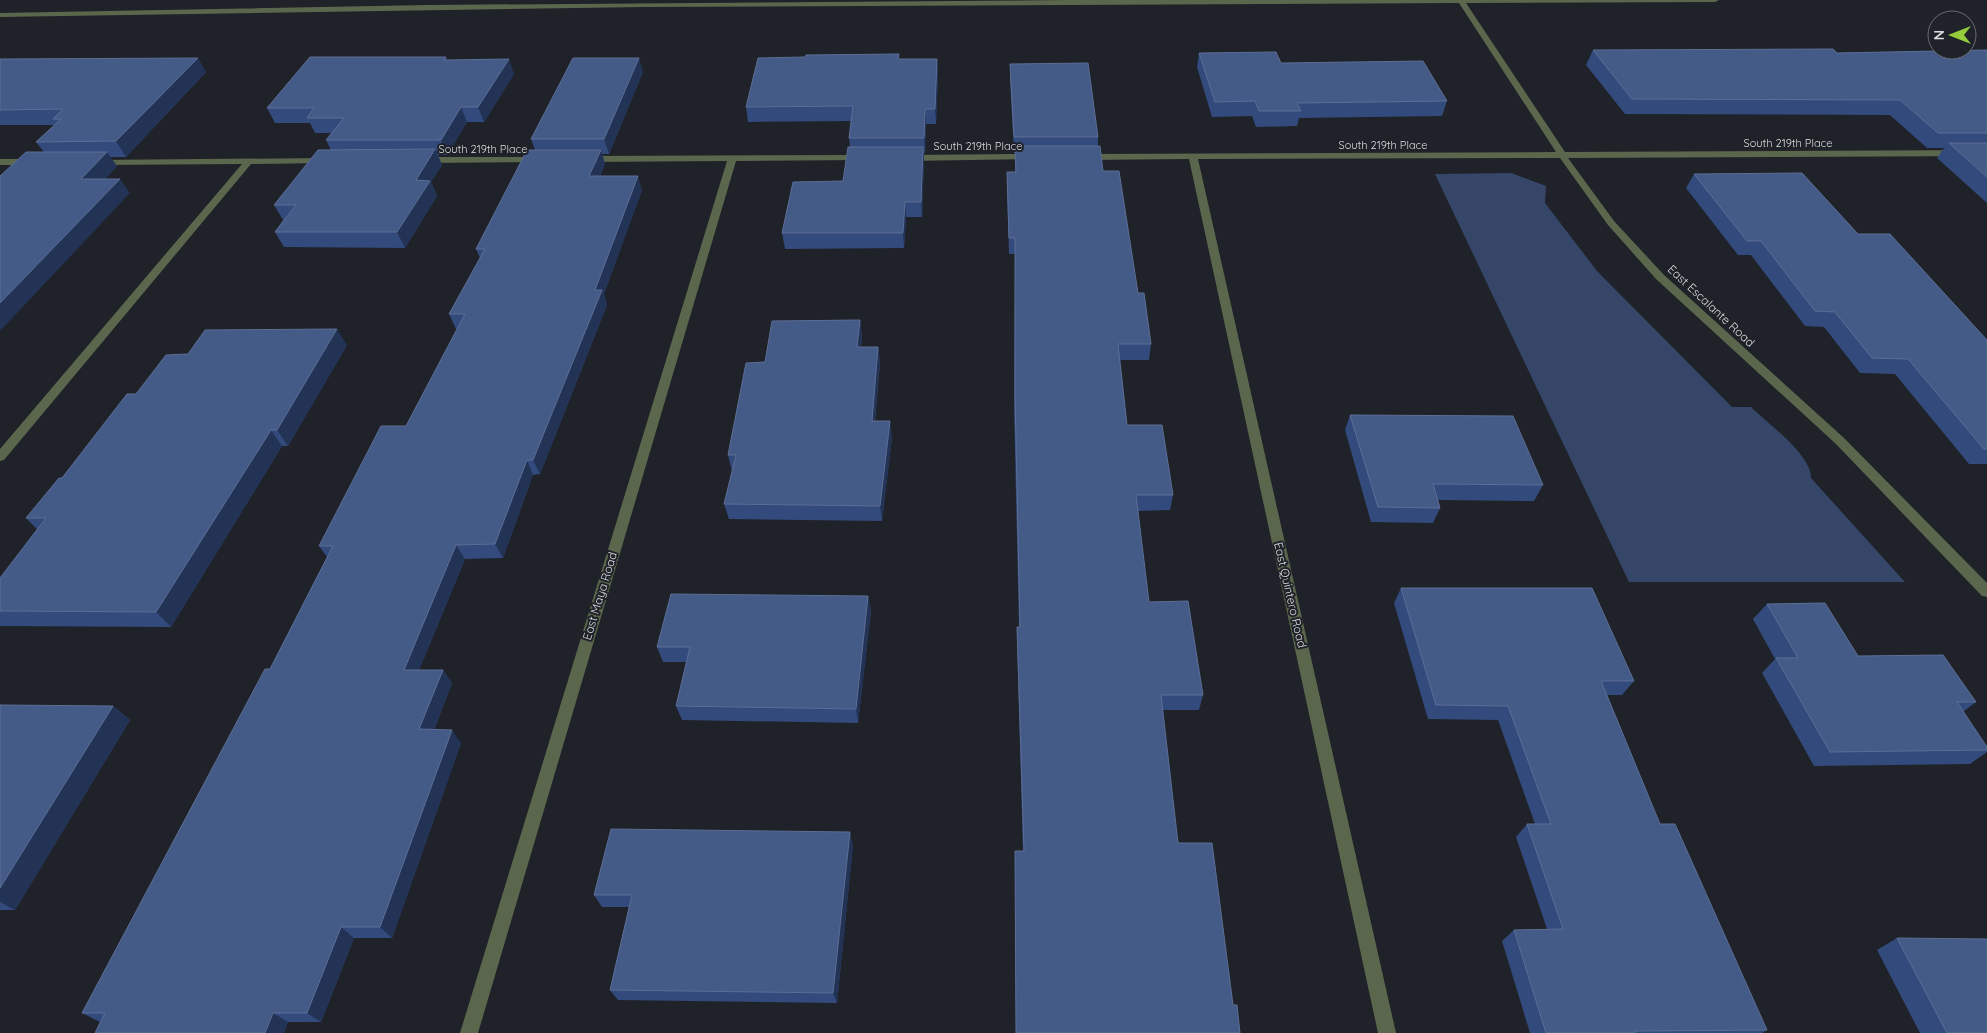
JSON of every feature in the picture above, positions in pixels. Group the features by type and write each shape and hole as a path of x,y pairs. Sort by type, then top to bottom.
{"street":[{"path":"0,15 263,10 1062,1 1715,0"},
{"name":"East Escalante Road","path":"1461,1 1582,185 1611,223 1660,277 1840,441 1987,592"},
{"name":"South 219th Place","path":"1075,157 1987,153"},
{"name":"East Quintero Road","path":"1193,156 1387,1033"},
{"name":"South 219th Place","path":"898,158 1046,157"},
{"path":"574,159 869,158"},
{"name":"East Maya Road","path":"469,1033 732,159"},
{"path":"90,162 338,160"},
{"name":"South 219th Place","path":"417,160 554,160"},
{"path":"0,457 249,161"},
{"path":"0,162 40,162"}],"shaded area":[{"path":"1511,173 1546,186 1545,203 1597,271 1732,407 1751,407 1796,449 1804,459 1811,478 1905,582 1629,582 1435,174"}],"building":[{"path":"1833,49 1837,53 1927,51 1927,60 1977,60 1977,50 1987,50 1987,133 1938,133 1900,100 1632,99 1593,50"},
{"path":"1276,52 1281,63 1423,61 1447,101 1297,103 1301,111 1259,111 1255,101 1215,102 1199,53"},
{"path":"899,54 898,59 937,59 935,109 925,109 924,138 849,138 853,106 746,107 758,58 805,57 806,55"},
{"path":"310,57 446,57 444,60 509,59 478,107 461,107 441,140 326,140 344,118 307,118 314,108 267,108"},
{"path":"198,58 116,141 36,142 61,119 53,119 63,109 0,110 0,59"},
{"path":"573,58 639,58 604,139 531,139"},
{"path":"1088,63 1098,137 1014,137 1010,64"},
{"path":"1949,143 1987,143 1987,177"},
{"path":"1015,146 1100,146 1103,171 1119,171 1138,293 1144,293 1151,344 1118,344 1127,425 1162,425 1173,495 1136,495 1149,602 1188,601 1203,695 1161,695 1178,843 1212,843 1233,1005 1237,1005 1240,1033 1016,1033 1015,851 1024,851 1017,627 1020,627 1015,393 1015,238 1009,238 1007,172 1016,172"},
{"path":"848,147 923,147 921,202 905,202 903,233 782,233 793,182 843,181"},
{"path":"435,149 416,180 430,181 397,232 275,232 296,205 274,205 318,150"},
{"path":"527,150 601,150 589,176 638,176 595,290 602,290 533,460 527,460 495,544 456,545 404,670 443,670 419,729 452,730 380,927 341,927 307,1013 273,1013 265,1033 95,1033 105,1013 82,1013 265,669 270,669 333,546 319,546 381,426 406,426 465,314 449,314 485,249 476,249"},
{"path":"26,152 107,152 81,179 120,179 0,303 0,176"},
{"path":"1802,173 1858,234 1890,234 1987,340 1987,449 1984,449 1908,359 1872,358 1835,312 1815,311 1761,241 1747,241 1694,174"},
{"path":"860,320 857,347 878,347 872,421 890,421 880,506 724,504 736,455 728,455 746,363 765,362 772,321"},
{"path":"337,329 277,430 271,430 156,612 0,611 0,578 46,518 26,518 59,478 62,478 127,394 136,394 166,355 188,354 205,330"},
{"path":"1350,415 1513,416 1543,485 1433,484 1440,508 1378,507"},
{"path":"1401,588 1592,588 1634,681 1601,681 1660,824 1675,824 1767,1030 1546,1033 1514,930 1563,929 1527,824 1551,824 1508,706 1436,705"},
{"path":"671,594 868,596 856,709 676,706 690,647 657,647"},
{"path":"1825,603 1858,656 1943,655 1976,702 1957,702 1987,747 1987,750 1830,752 1776,658 1798,658 1767,604"},
{"path":"0,705 113,706 0,888"},
{"path":"611,829 850,832 833,993 610,990 632,895 594,895"},
{"path":"1897,938 1987,939 1987,1033 1947,1033"}]}
